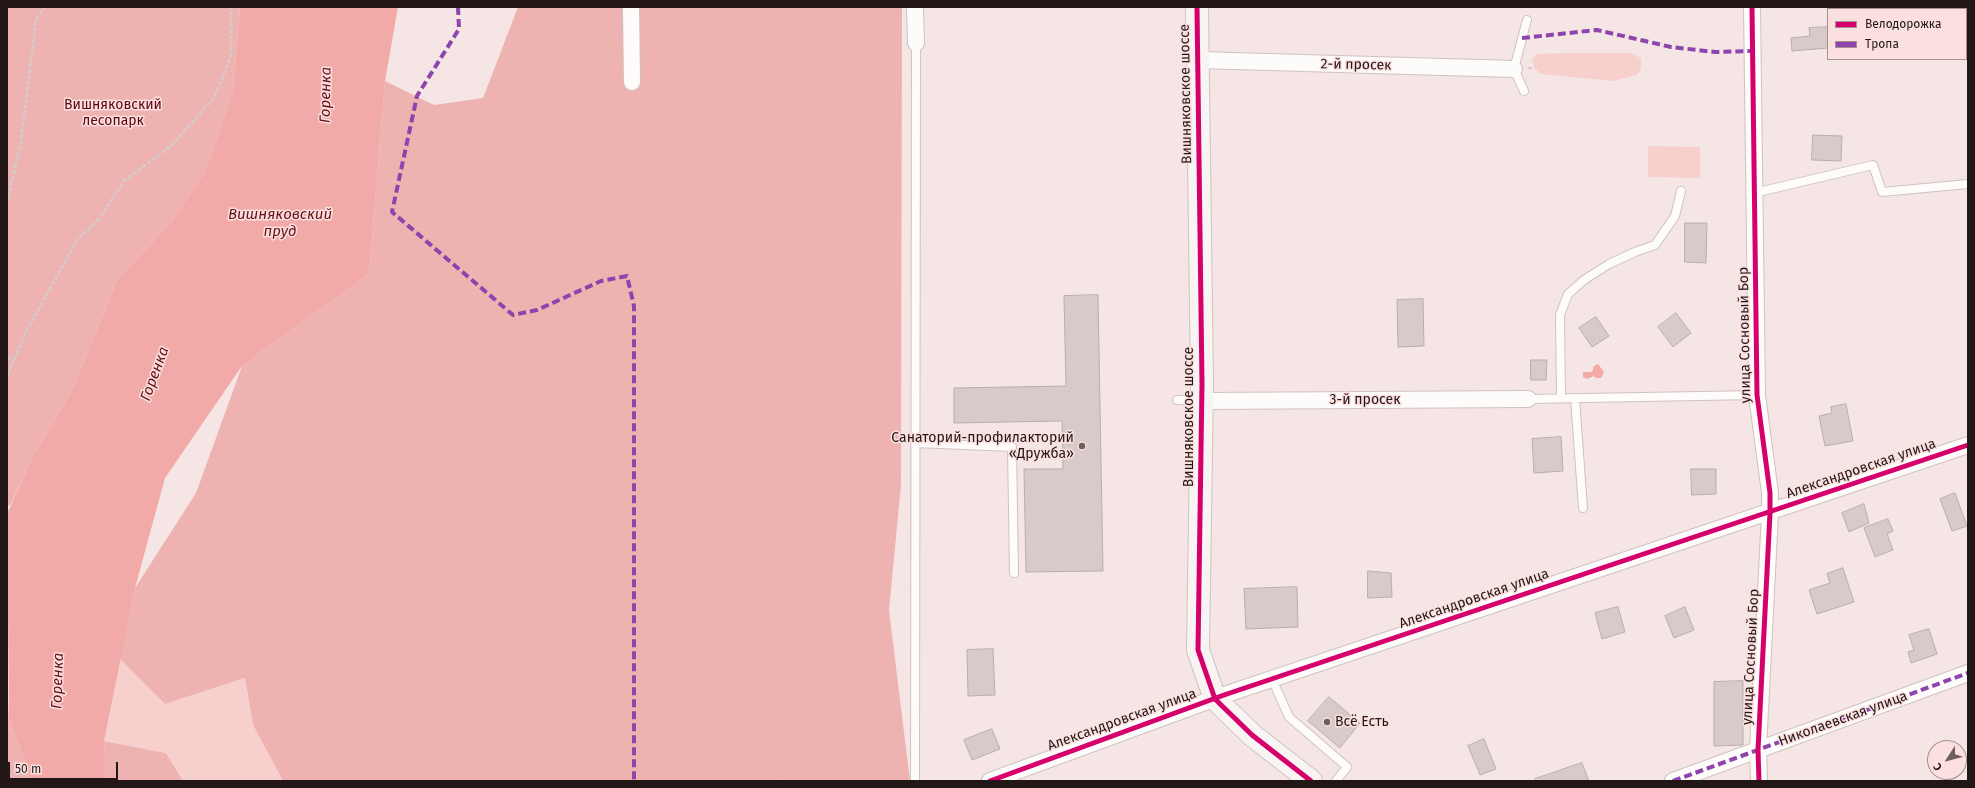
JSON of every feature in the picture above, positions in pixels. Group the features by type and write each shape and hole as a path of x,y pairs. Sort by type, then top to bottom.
{"street":[{"path":"631,7 632,82"},
{"path":"915,7 916,43"},
{"name":"Вишняковское шоссе","path":"1197,7 1202,401 1198,650 1215,699 1252,735 1311,781"},
{"name":"улица Сосновый Бор","path":"1752,7 1757,395 1770,494 1758,750 1759,781"},
{"name":"2-й просек","path":"1198,60 1514,69"},
{"name":"3-й просек","path":"1202,401 1528,399"},
{"name":"Александровская улица","path":"990,781 1272,679 1968,445"},
{"name":"Николаевская улица","path":"1673,781 1968,674"}],"lane":[{"path":"1524,91 1514,69 1528,20"},
{"path":"915,781 916,43"},
{"path":"1754,194 1873,165 1882,192 1968,184"},
{"path":"1561,398 1560,314 1568,294 1584,280 1609,264 1655,245 1675,216 1681,191"},
{"path":"1528,399 1757,395"},
{"path":"1575,398 1583,508"},
{"path":"1177,400 1202,401"},
{"path":"915,444 1012,448 1014,573"},
{"path":"1272,679 1289,717 1347,767 1336,781"}],"path":[{"path":"7,203 21,141 36,20 44,7"},
{"path":"7,376 26,332 77,240 99,219 124,181 172,145 214,98 231,56 231,7"},
{"path":"7,358 14,361"}],"shaded area":[{"path":"1631,53 1641,58 1641,69 1637,75 1613,81 1541,74 1534,68 1532,60 1536,54"},
{"path":"1648,146 1700,147 1700,178 1648,177"},
{"path":"120,659 165,704 245,678 253,725 283,781 183,781 166,753 104,741"}],"green space":[{"name":"Вишняковский лесопарк","path":"7,7 240,7 233,91 205,171 171,222 117,280 73,388 30,462 10,506 7,504"},
{"path":"518,7 902,7 901,485 889,610 910,781 283,781 253,725 245,678 165,704 120,659 135,588 196,493 242,366 369,274 385,81 434,105 483,98"},
{"path":"7,679 9,721 28,769 29,781 7,781"},
{"path":"104,741 166,753 183,781 106,781"}],"water":[{"name":"Вишняковский пруд","path":"240,7 398,7 385,81 369,274 242,366 165,478 135,588 104,741 106,781 29,781 28,769 9,721 7,514 30,462 73,388 117,280 171,222 205,171 233,91"},
{"path":"1598,364 1604,372 1601,378 1596,378 1594,376 1587,379 1583,377 1583,372 1592,372 1594,366"}],"building":[{"path":"1827,27 1827,48 1792,51 1791,38 1810,36 1809,28"},
{"path":"1813,135 1842,136 1841,161 1812,160"},
{"path":"1685,223 1707,223 1706,263 1685,262"},
{"name":"Санаторий-профилакторий «Дружба»","path":"1098,295 1103,571 1026,572 1024,469 1063,469 1062,421 954,423 954,388 1066,386 1064,296"},
{"path":"1423,299 1424,346 1398,347 1397,300"},
{"path":"1676,313 1691,333 1673,347 1658,327"},
{"path":"1596,317 1609,336 1592,347 1579,328"},
{"path":"1531,360 1547,360 1546,380 1531,380"},
{"path":"1846,404 1853,441 1825,446 1819,416 1832,413 1831,407"},
{"path":"1561,437 1563,471 1534,473 1532,439"},
{"path":"1691,469 1716,469 1716,494 1692,495"},
{"path":"1955,493 1967,526 1952,531 1940,499"},
{"path":"1864,504 1869,523 1849,532 1842,513"},
{"path":"1888,519 1893,531 1887,534 1893,550 1875,557 1864,528"},
{"path":"1843,568 1854,602 1817,614 1809,590 1830,583 1827,574"},
{"path":"1368,571 1391,573 1392,597 1368,598"},
{"path":"1297,587 1298,627 1246,629 1244,589"},
{"path":"1618,607 1625,632 1602,639 1595,613"},
{"path":"1685,607 1694,630 1674,638 1665,616"},
{"path":"1929,629 1937,654 1911,663 1908,652 1914,650 1909,635"},
{"path":"993,649 995,695 968,696 967,650"},
{"path":"1743,681 1743,745 1714,746 1714,682"},
{"path":"1329,697 1360,723 1340,748 1308,721"},
{"path":"992,729 1000,749 972,760 964,740"},
{"path":"1484,739 1496,769 1480,775 1468,746"},
{"path":"1582,763 1589,781 1535,781 1535,779"}],"marked path":[{"path":"458,7 459,29 417,96 392,212 513,315 537,310 601,281 627,276 634,306 634,781"},
{"path":"1522,38 1597,30 1671,47 1715,52 1752,51"},
{"path":"1673,781 1968,673"}],"cycle path":[{"path":"1197,7 1202,384 1198,650 1215,699 1252,735 1311,781"},
{"path":"1752,7 1757,395 1770,493 1758,750 1759,781"},
{"path":"990,781 1224,695 1968,445"}],"place":[{"name":"Санаторий-профилакторий «Дружба»","path":"1082,446"},
{"name":"Всё Есть","path":"1327,722"}],"water label":[{"name":"Горенка","path":"326,95"},
{"name":"Горенка","path":"155,374"},
{"name":"Горенка","path":"58,681"}]}
